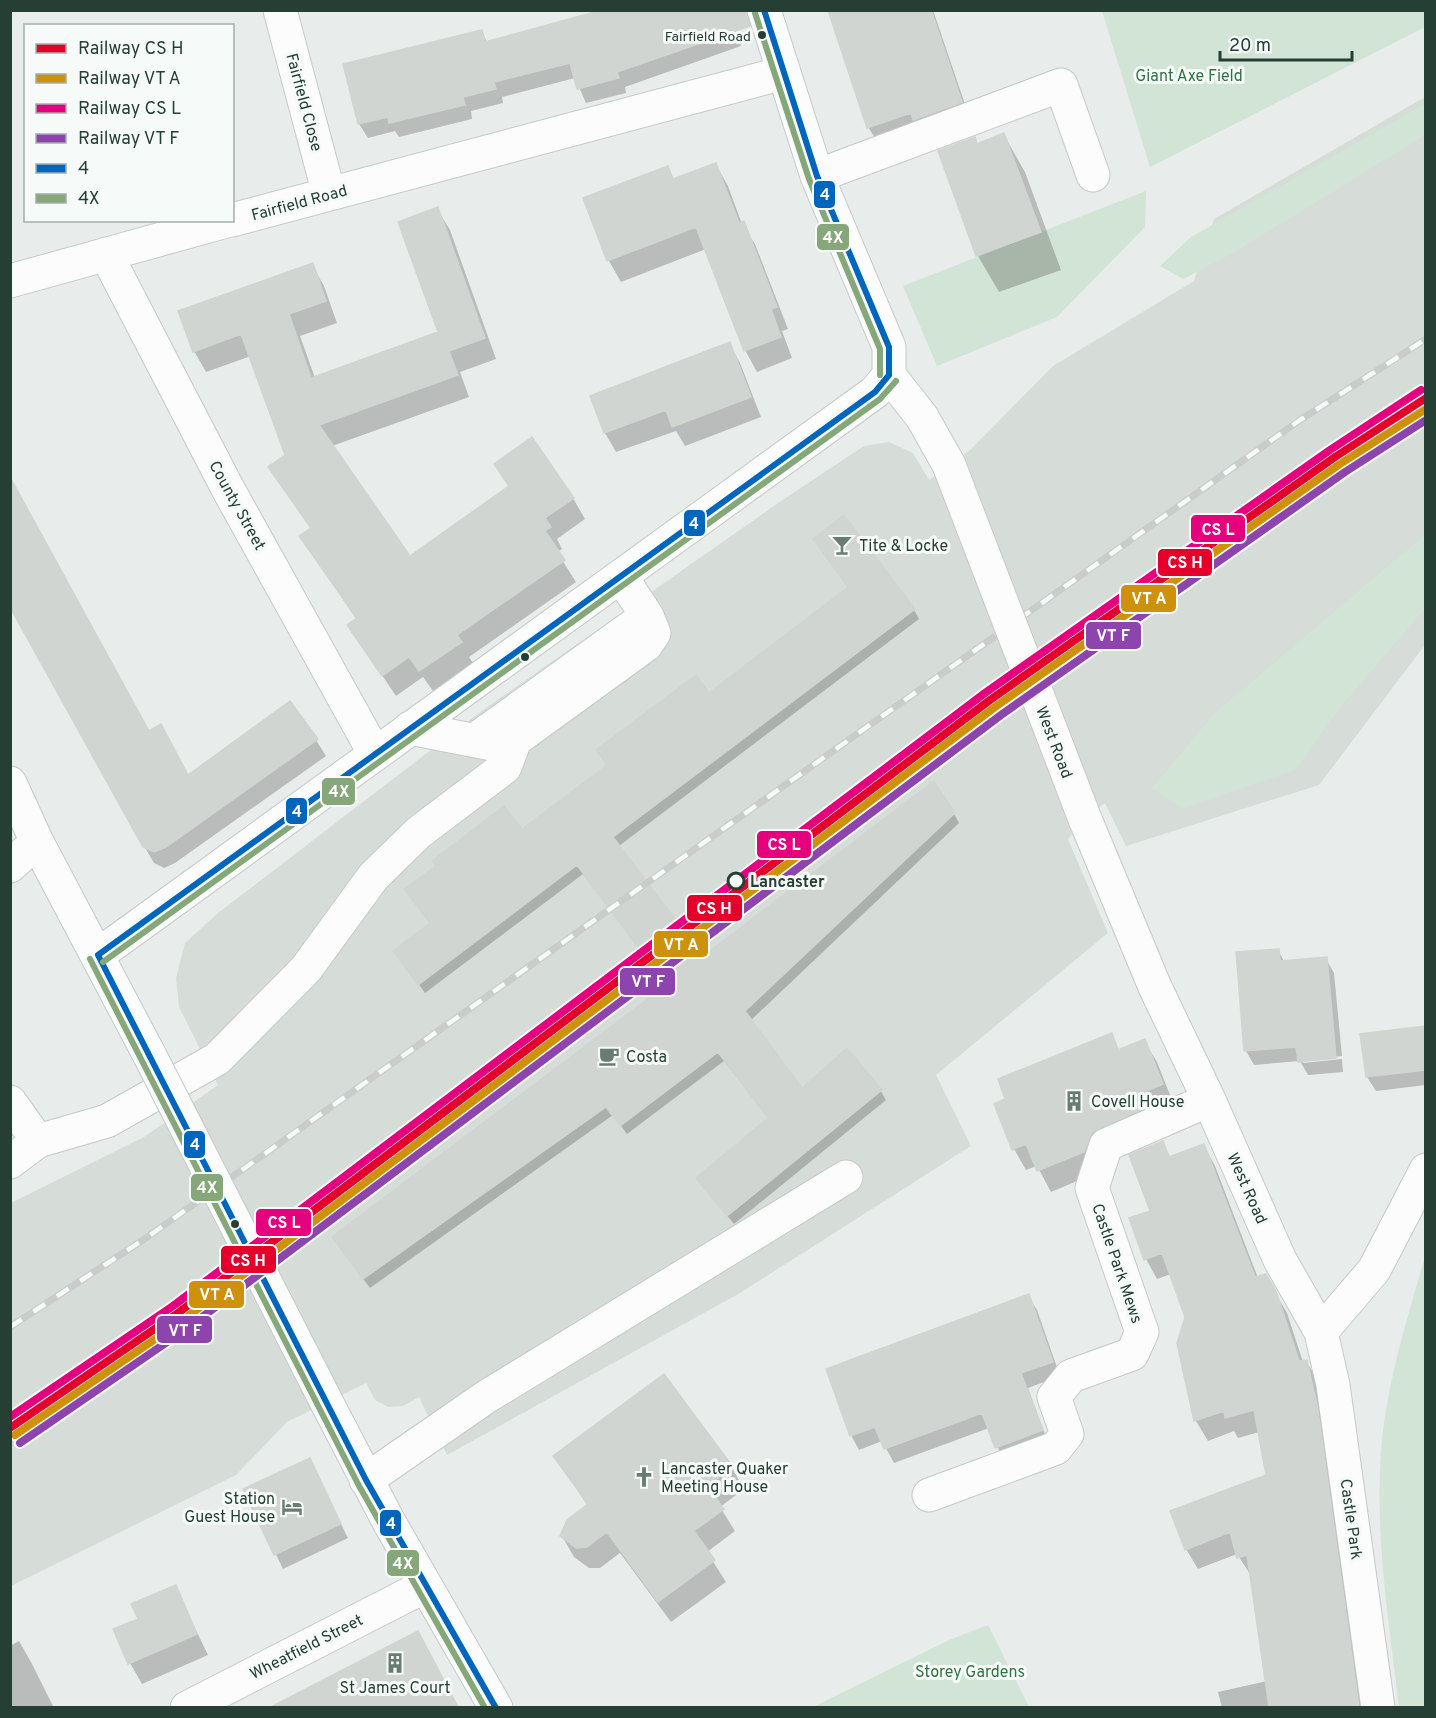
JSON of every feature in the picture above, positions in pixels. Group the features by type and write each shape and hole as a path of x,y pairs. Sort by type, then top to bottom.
{"street":[{"name":"Fairfield Close","path":"280,10 329,194"},
{"path":"98,955 410,728 622,578 875,392 889,375 889,347 817,176 764,10"},
{"name":"Fairfield Road","path":"234,219 783,73"},
{"path":"817,176 1061,85 1093,175"},
{"name":"Fairfield Road","path":"10,281 224,222"},
{"name":"County Street","path":"106,254 228,489 375,754"},
{"name":"West Road","path":"889,375 922,417 949,465 1085,819 1155,987 1209,1100 1280,1260 1321,1332"},
{"path":"410,728 497,745 515,740 646,645 654,633 647,615 622,578"},
{"path":"475,740 647,615"},
{"path":"10,1162 38,1141 107,1121 217,1059 306,969 373,877 418,833 505,767 515,740"},
{"path":"10,783 37,842 98,955 366,1480 496,1707"},
{"path":"10,866 37,842"},
{"name":"Castle Park Mews","path":"929,1495 1056,1448 1067,1434 1054,1397 1071,1376 1132,1354 1142,1332 1092,1188 1106,1145 1209,1100"},
{"path":"10,1102 38,1141"},
{"path":"1321,1332 1374,1270 1425,1170"},
{"path":"366,1480 486,1397 846,1177"},
{"name":"Castle Park","path":"1321,1332 1333,1385 1378,1707"},
{"name":"Wheatfield Street","path":"187,1707 425,1586"}],"shaded area":[{"path":"1425,97 1425,645 1319,785 1126,846 1105,803 1085,819 1068,839 1108,933 936,1075 971,1146 740,1293 447,1455 419,1397 403,1406 388,1407 375,1400 366,1383 287,1422 236,1475 11,1586 11,1203 144,1137 218,1085 179,1007 176,978 185,943 218,913 483,710 784,499 864,446 889,442 913,453 929,480 970,450 1053,366 1194,281 1214,219"}],"green space":[{"name":"Giant Axe Field","path":"1102,11 1425,11 1425,27 1150,167"},
{"path":"1425,104 1425,135 1233,253 1183,279 1160,266 1191,237"},
{"path":"1146,191 1145,227 1057,317 937,366 903,286"},
{"path":"1425,535 1425,608 1342,705 1295,770 1183,808 1152,788 1214,714"},
{"path":"1425,1256 1425,1707 1399,1707 1381,1548 1381,1452 1392,1377"},
{"name":"Storey Gardens","path":"988,1625 1029,1707 813,1707 949,1640"}],"building":[{"path":"602,10 746,10 750,26 617,72 619,78 577,89 570,63 494,82 496,89 463,97 465,105 389,123 388,117 358,124 343,64 482,30 485,42"},
{"path":"828,10 931,10 962,102 913,120 911,113 867,128"},
{"path":"1004,133 1041,232 976,256 938,151 975,137 977,144"},
{"path":"716,163 739,223 744,221 777,307 771,309 781,337 744,351 696,227 607,261 583,198 668,166 673,179"},
{"path":"438,207 485,338 449,351 458,375 319,425 410,556 509,486 494,464 532,437 574,498 545,518 551,527 545,531 565,560 457,635 462,642 419,671 409,657 382,676 347,625 357,618 299,536 311,528 268,467 285,455 241,334 193,352 178,311 313,263 326,301 289,314 311,378 438,332 398,222"},
{"path":"730,342 751,397 672,427 666,410 604,433 590,396"},
{"path":"10,477 149,731 161,724 188,775 290,701 318,739 166,847 154,852 143,847 10,607"},
{"path":"844,515 915,609 613,837 703,956 934,781 955,813 745,1011 802,1088 847,1048 882,1090 727,1216 696,1178 768,1118 718,1052 620,1126 606,1107 363,1279 332,1237 666,985 577,865 418,985 393,951 430,923 404,889 436,866 432,861 504,806 522,829 607,765 596,750 696,675 709,693 848,587 813,539"},
{"path":"1279,949 1280,961 1327,957 1336,1058 1298,1062 1296,1047 1244,1051 1236,952"},
{"path":"1425,1026 1425,1070 1366,1077 1360,1034"},
{"name":"Covell House","path":"1112,1033 1118,1050 1145,1039 1163,1084 1144,1092 1149,1106 1092,1132 1084,1152 1037,1171 1026,1144 1012,1150 994,1104 1005,1099 998,1079"},
{"path":"1163,1141 1169,1157 1204,1144 1255,1277 1266,1274 1276,1291 1299,1361 1307,1360 1318,1410 1359,1707 1269,1707 1247,1555 1237,1558 1230,1532 1185,1550 1170,1511 1266,1475 1254,1410 1225,1418 1224,1411 1194,1421 1177,1343 1185,1317 1162,1253 1144,1260 1129,1218 1150,1211 1129,1155"},
{"path":"1029,1294 1053,1362 1021,1373 1043,1430 995,1448 982,1413 884,1449 875,1427 850,1436 826,1369"},
{"name":"Lancaster Quaker Meeting House","path":"664,1374 733,1467 707,1486 724,1509 694,1531 715,1560 658,1602 607,1532 587,1547 576,1548 560,1536 567,1520 588,1504 553,1456"},
{"name":"Station Guest House","path":"310,1458 341,1524 274,1555 243,1489"},
{"path":"176,1585 197,1634 128,1664 113,1629 138,1619 131,1604"},
{"name":"St James Court","path":"418,1631 458,1707 271,1707"}],"railway":[{"path":"10,1327 146,1238 1300,420 1426,339"}],"transit line":[{"name":"4","path":"764,10 817,176 889,347 889,375"},
{"name":"4X","path":"755,13 809,179 880,349 880,375"},
{"name":"4","path":"98,955 875,392 889,375"},
{"name":"4X","path":"103,962 880,399 896,381"},
{"path":"10,1417 173,1306 985,693 1330,450 1421,390"},
{"path":"10,1428 178,1313 990,700 1335,457 1426,398"},
{"path":"15,1435 183,1320 995,707 1340,464 1426,409"},
{"path":"20,1443 189,1327 1001,715 1345,472 1426,420"},
{"name":"4","path":"98,955 366,1480 496,1708"},
{"name":"4X","path":"90,959 358,1484 485,1708"}],"place":[{"name":"Fairfield Road","path":"762,35"},
{"name":"Tite & Locke","path":"842,545"},
{"name":"Lancaster","path":"736,881"},
{"name":"Costa","path":"609,1056"},
{"name":"Covell House","path":"1074,1101"},
{"name":"Lancaster Quaker Meeting House","path":"644,1477"},
{"name":"Station Guest House","path":"292,1507"},
{"name":"St James Court","path":"395,1663"}]}
